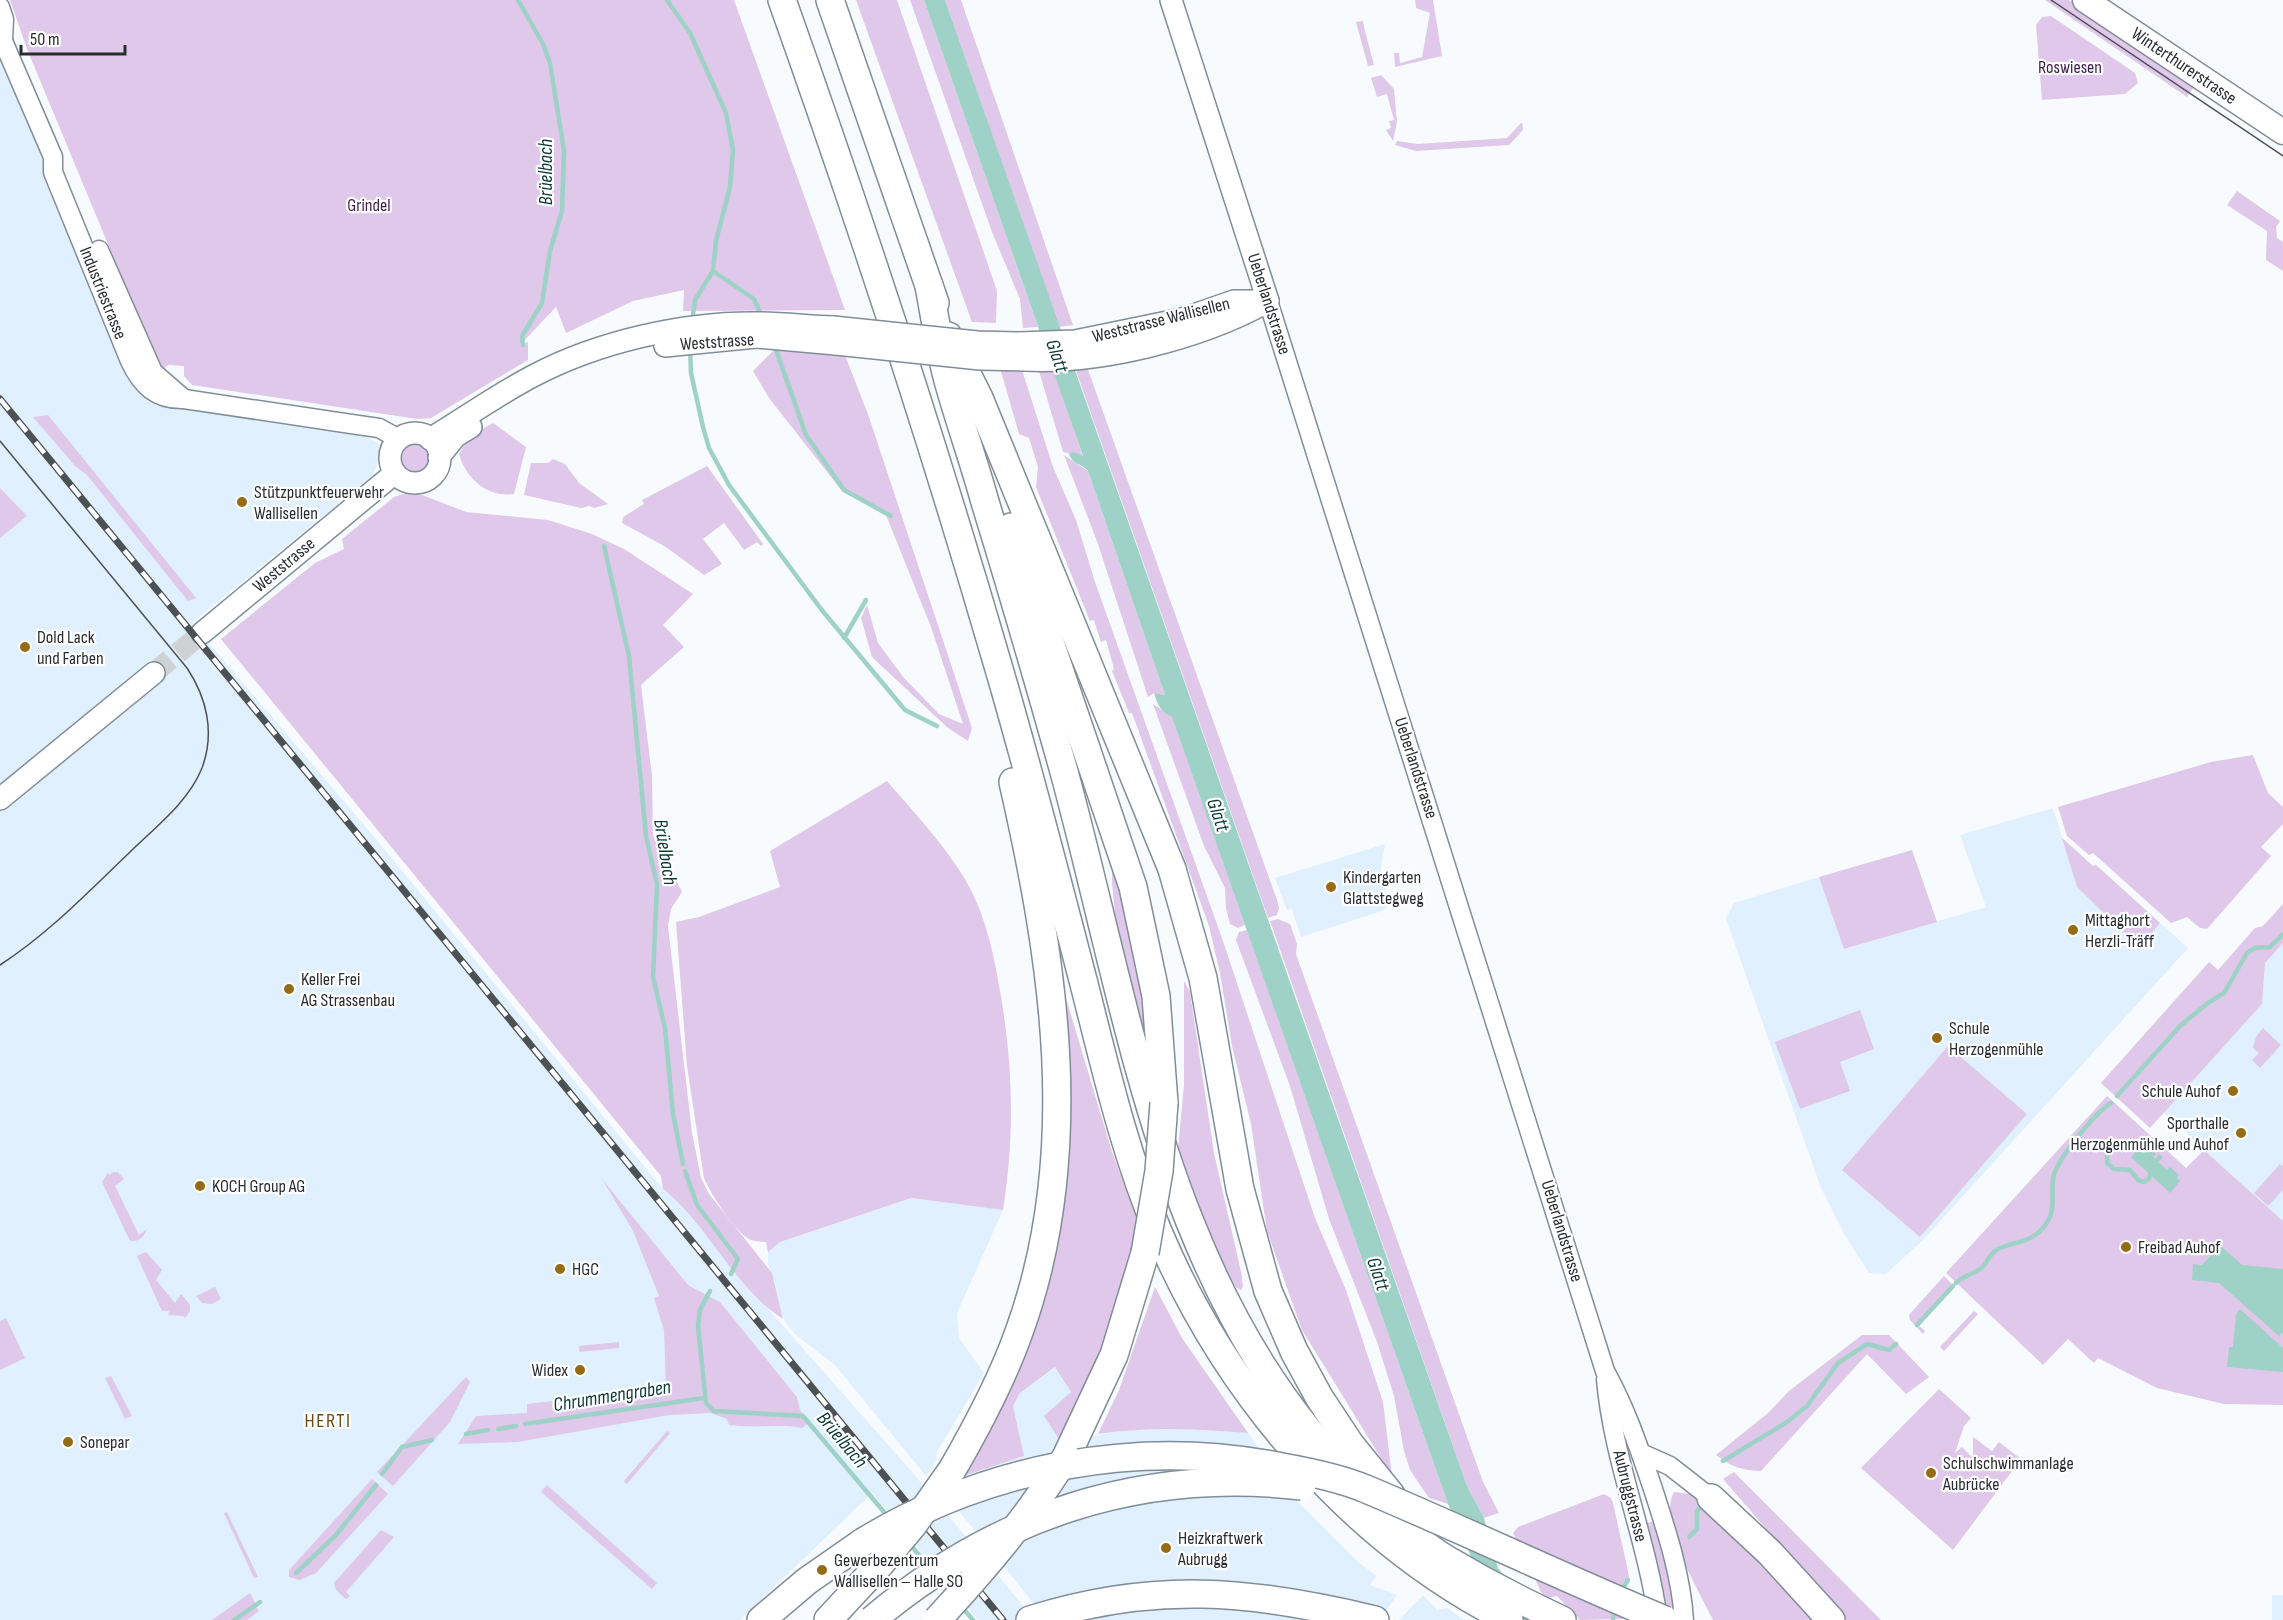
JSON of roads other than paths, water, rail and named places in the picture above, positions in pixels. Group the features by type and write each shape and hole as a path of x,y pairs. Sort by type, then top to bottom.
{"highway":[{"path":"766,0 891,366 985,676 1021,818 1051,999 1059,1110 1054,1177 1046,1236 1030,1298 1004,1371 952,1470 913,1525 828,1620"},
{"path":"782,0 866,241 953,514 1025,760 1120,1124 1158,1231 1208,1330 1272,1423 1345,1502 1562,1620"},
{"path":"830,0 1133,887 1156,996 1164,1103 1159,1171 1145,1253 1114,1355 1066,1455 1030,1512 1000,1550 937,1620"},
{"path":"929,286 948,382 1048,713 1087,857 1139,1070 1186,1217 1231,1315 1276,1388 1348,1475 1414,1539 1467,1597 1509,1620"},
{"path":"942,323 979,398 1172,869 1207,996 1248,1224 1276,1312 1303,1369 1336,1424 1372,1473 1414,1539"},
{"path":"761,1620 825,1567 898,1522 993,1483 1068,1464 1167,1456 1246,1460 1365,1488 1391,1502 1467,1531 1665,1620"},
{"path":"872,1620 934,1572 990,1539 1056,1511 1113,1495 1168,1485 1234,1482 1312,1488 1391,1502"},
{"path":"1711,1498 1770,1553 1831,1620"},
{"path":"1039,1617 1118,1598 1191,1593 1278,1599 1375,1620"}],"main road":[{"name":"Ueberlandstrasse","path":"1171,0 1268,301"},
{"name":"Winterthurerstrasse","path":"2085,0 2283,132"},
{"name":"Weststrasse Wallisellen","path":"1022,352 1078,358 1184,327 1234,301 1268,301"},
{"name":"Weststrasse","path":"202,633 395,473 408,482 424,481 436,471 434,448 545,384 660,340 756,338 980,359 1022,352"},
{"path":"395,473 390,458 399,439 416,433 434,448"},
{"path":"0,799 154,672"}],"street":[{"name":"Industriestrasse","path":"0,7 4,20 2,37 53,157 64,168 153,372 184,399 379,428 399,439"},
{"name":"Ueberlandstrasse","path":"1268,301 1605,1371 1625,1407 1641,1453"},
{"name":"Aubruggstrasse","path":"1605,1371 1609,1411 1637,1521 1658,1620"},
{"name":"Aubruggstrasse","path":"1641,1453 1676,1568 1684,1620"},
{"path":"1641,1453 1670,1466 1711,1498"},
{"path":"1637,1521 1652,1488 1670,1466"}],"water":[{"name":"Glatt","path":"924,0 945,0 1467,1486 1484,1518 1498,1568 1539,1620 1510,1620 1489,1598 1448,1504 1172,717 1162,710 1155,697 1154,693 1165,695 1088,471 1073,460 1069,454 1073,452 1083,456"},
{"path":"2141,1146 2145,1149 2148,1146 2156,1154 2153,1157 2167,1170 2170,1167 2179,1175 2177,1178 2180,1181 2170,1193 2131,1157"},
{"path":"2220,1245 2242,1265 2283,1269 2283,1332 2279,1336 2219,1283 2192,1280 2193,1264 2202,1265"},
{"path":"2240,1309 2283,1348 2283,1372 2227,1367 2229,1347 2233,1347 2236,1314"}],"waterway":[{"name":"Brüelbach","path":"518,0 543,44 550,63 564,151 562,211 550,251 542,303 522,336 523,345"},
{"path":"667,0 690,33 726,113 733,150 730,187 716,241 713,271 695,300 692,322"},
{"path":"713,271 754,299 762,317"},
{"path":"774,344 806,435 844,490 891,516"},
{"path":"690,348 691,373 703,427 709,448 729,485 821,609 905,710 937,726"},
{"name":"Brüelbach","path":"604,546 629,656 646,836 657,884 653,977 665,1028 673,1114 683,1164"},
{"path":"844,638 866,600"},
{"path":"2117,1096 2181,1025 2224,993 2247,953 2255,948 2270,947 2283,934"},
{"path":"1956,1283 1983,1267 1991,1254 1998,1249 2028,1239 2043,1228 2052,1210 2055,1171 2086,1127 2111,1103"},
{"path":"2144,1143 2115,1144 2107,1150 2107,1163 2114,1169 2130,1170 2138,1180 2144,1182 2149,1179 2152,1166 2160,1157"},
{"name":"Brüelbach","path":"685,1171 697,1205 738,1259 731,1274"},
{"path":"1917,1325 1953,1286"},
{"name":"Brüelbach","path":"710,1291 700,1310 698,1326 706,1403 714,1411 803,1416 889,1518"},
{"path":"1723,1461 1787,1422 1807,1406 1838,1363 1867,1344 1889,1350 1896,1344"},
{"name":"Chrummengraben","path":"525,1424 704,1398"},
{"name":"Chrummengraben","path":"498,1429 516,1426"},
{"name":"Chrummengraben","path":"466,1434 488,1430"},
{"name":"Chrummengraben","path":"382,1474 402,1447 432,1440"},
{"name":"Chrummengraben","path":"296,1573 336,1535 376,1485"},
{"path":"1689,1537 1697,1529 1697,1512 1702,1504"},
{"name":"Brüelbach","path":"909,1543 929,1567"},
{"path":"1621,1591 1628,1580"},
{"name":"Chrummengraben","path":"234,1620 260,1602"},
{"name":"Brüelbach","path":"961,1606 973,1620"},
{"path":"1613,1620 1614,1609"}],"tunnel":[{"path":"154,673 202,633"}],"tram line":[{"path":"2051,0 2283,156"},
{"path":"0,441 187,668 200,691 208,729 208,742 202,768 196,781 179,804 67,912 0,965"}],"railway":[{"path":"0,399 1003,1620"}],"place":[{"name":"Stützpunktfeuerwehr Wallisellen","path":"242,502"},
{"name":"Dold Lack und Farben","path":"25,647"},
{"name":"Kindergarten Glattstegweg","path":"1331,887"},
{"name":"Mittaghort Herzli-Träff","path":"2073,930"},
{"name":"Keller Frei AG Strassenbau","path":"289,989"},
{"name":"Schule Herzogenmühle","path":"1937,1038"},
{"name":"Schule Auhof","path":"2233,1091"},
{"name":"Sporthalle Herzogenmühle und Auhof","path":"2241,1133"},
{"name":"KOCH Group AG","path":"200,1186"},
{"name":"Freibad Auhof","path":"2126,1247"},
{"name":"HGC","path":"560,1269"},
{"name":"Widex","path":"580,1370"},
{"name":"Sonepar","path":"68,1442"},
{"name":"Schulschwimmanlage Aubrücke","path":"1931,1473"},
{"name":"Heizkraftwerk Aubrugg","path":"1166,1548"},
{"name":"Gewerbezentrum Wallisellen – Halle SO","path":"822,1570"}],"district":[{"name":"HERTI","path":"328,1421"}],"park label":[{"name":"Roswiesen","path":"2070,67"},
{"name":"Grindel","path":"369,205"}]}
